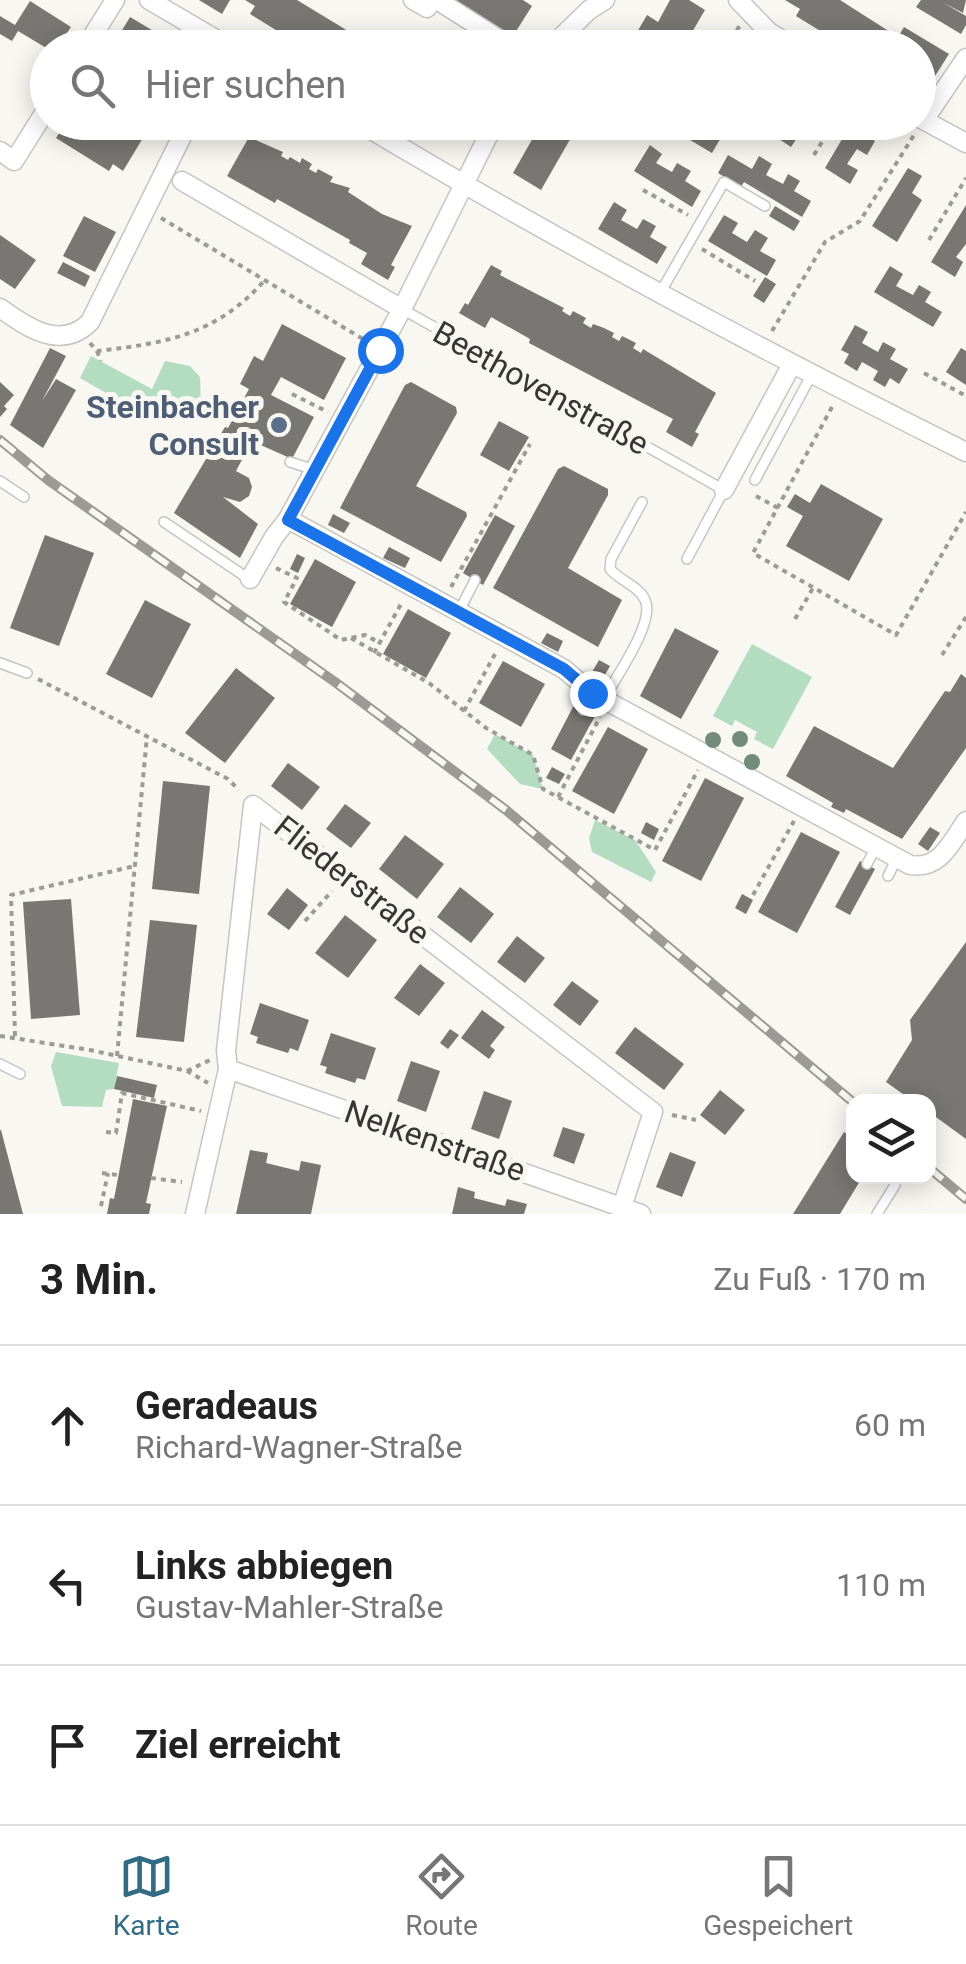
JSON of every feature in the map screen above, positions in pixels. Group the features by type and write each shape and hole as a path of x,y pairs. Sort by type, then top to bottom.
{"street":[{"path":"96,30 114,0"},
{"path":"149,0 199,30"},
{"path":"413,0 427,8 434,0 483,30"},
{"path":"566,30 591,3"},
{"path":"743,6 766,30"},
{"path":"936,98 966,58"},
{"path":"936,127 966,144"},
{"path":"0,150 14,161 30,136"},
{"path":"0,308 49,334 64,338 80,332 90,322 180,140"},
{"path":"388,140 762,348 966,452"},
{"path":"250,579 288,520 402,310 485,140"},
{"name":"Beethovenstraße","path":"182,181 402,310"},
{"path":"724,490 792,364"},
{"path":"288,520 564,669 597,701 898,858 924,867 937,862 966,821"},
{"name":"Fliederstraße","path":"253,804 653,1112"},
{"name":"Fliederstraße","path":"196,1214 220,1090 228,1069 226,1051 253,804"},
{"name":"Nelkenstraße","path":"228,1069 641,1214"},
{"path":"622,1206 653,1112"}],"lane":[{"path":"660,292 724,182 765,206"},
{"name":"Beethovenstraße","path":"402,310 724,490"},
{"path":"754,480 812,374"},
{"path":"290,462 315,470"},
{"path":"0,481 24,497"},
{"path":"686,559 724,490"},
{"path":"597,701 645,625 648,611 644,598 610,569 610,558 642,502"},
{"path":"164,522 250,579"},
{"path":"450,608 475,580"},
{"path":"0,664 28,674"},
{"path":"867,864 876,847"},
{"path":"888,876 898,858"},
{"path":"0,1064 20,1074"},
{"path":"877,1214 896,1185"}],"path":[{"path":"734,30 743,6"},
{"path":"814,155 823,140"},
{"path":"762,348 825,242 860,221 908,140"},
{"path":"929,240 966,178"},
{"path":"644,190 701,222"},
{"path":"146,209 380,350"},
{"path":"689,242 755,281"},
{"path":"96,351 171,340 196,332 242,306 265,280"},
{"path":"80,332 100,361"},
{"path":"924,373 966,396"},
{"path":"842,389 753,553 896,635 966,512"},
{"path":"292,394 342,419"},
{"path":"450,608 530,444"},
{"path":"260,560 297,578 284,602 341,640 365,635 380,643"},
{"path":"374,654 410,587"},
{"path":"795,620 813,588"},
{"path":"942,655 966,617"},
{"path":"464,711 504,637"},
{"path":"351,638 429,684 486,728 533,755 544,789 655,850 706,755"},
{"path":"28,674 228,780 253,804"},
{"path":"558,797 597,701"},
{"path":"117,1056 146,736"},
{"path":"753,896 802,807"},
{"path":"15,1036 11,895 135,866"},
{"path":"305,921 345,875"},
{"path":"0,1036 187,1071 220,1090"},
{"path":"106,1132 116,1132 122,1093 216,1114"},
{"path":"653,1112 696,1120"},
{"path":"102,1206 105,1173 118,1174"},
{"path":"151,1178 202,1184"}],"green space":[{"path":"91,356 152,389 165,361 190,366 200,377 201,408 161,421 151,419 80,378"},
{"path":"752,644 812,677 773,749 754,739 757,732 735,720 732,726 713,716"},
{"path":"495,734 533,755 543,789 520,784 487,749"},
{"path":"595,820 635,840 656,872 651,882 592,852 589,838"},
{"path":"56,1052 119,1063 114,1089 106,1090 102,1107 62,1106 51,1066"}],"building":[{"path":"199,0 230,0 222,14"},
{"path":"245,0 297,0 346,30 276,30 250,14 255,6"},
{"path":"455,0 523,0 532,6 517,30 503,30"},
{"path":"670,0 689,0 705,10 693,30 638,30 647,15 658,22"},
{"path":"785,0 840,0 887,30 819,30 796,16 800,9"},
{"path":"921,0 966,0 963,13 942,2 966,16 961,34 916,7"},
{"path":"30,1 71,27 30,30 30,38 18,31 12,41 0,34 0,16 15,25"},
{"path":"130,17 152,30 122,30"},
{"path":"936,46 949,54 936,75"},
{"path":"59,140 142,140 123,171 113,164 109,171"},
{"path":"247,140 256,140 283,152 281,156 288,160 290,157 300,163 302,158 312,164 309,169 333,177 330,182 350,188 348,192 382,214 412,226 391,265 395,267 388,280 361,264 367,253 350,240 227,176"},
{"path":"532,140 570,140 541,190 513,173"},
{"path":"690,140 720,140 712,153"},
{"path":"841,140 875,141 867,155 857,149 847,164 858,170 850,184 825,168"},
{"path":"650,145 662,154 656,163 672,172 677,163 691,171 685,181 701,191 692,207 634,171"},
{"path":"728,155 752,169 759,156 772,164 766,175 783,184 788,174 800,181 794,191 811,201 802,217 744,182 741,187 718,173"},
{"path":"908,168 922,176 912,193 922,200 897,242 872,226"},
{"path":"614,202 627,210 621,220 637,229 643,219 656,226 650,237 667,247 657,264 598,229"},
{"path":"966,205 966,244 956,257 963,262 955,277 931,262"},
{"path":"775,206 800,221 794,231 769,216"},
{"path":"724,215 738,223 732,233 747,242 755,230 768,238 760,251 776,260 767,276 708,241"},
{"path":"84,216 116,232 95,272 63,256"},
{"path":"0,235 36,260 15,289 0,279"},
{"path":"63,262 90,276 85,287 57,273"},
{"path":"491,265 502,271 500,275 564,308 562,311 570,316 573,311 586,318 583,323 591,328 593,324 614,333 612,337 619,341 622,336 636,343 633,348 641,353 643,349 716,393 695,432 699,434 692,447 666,432 673,419 529,343 530,339 491,317 485,328 459,313 465,303 468,305"},
{"path":"890,266 903,274 896,286 913,295 919,285 931,292 925,302 942,312 933,327 874,292"},
{"path":"765,277 776,284 764,303 753,296"},
{"path":"282,324 346,358 324,400 281,377 271,395 314,417 292,459 252,441 236,471 249,478 249,496 240,502 223,497 258,524 240,558 174,513 249,389 240,384 254,356 263,361"},
{"path":"855,325 868,332 862,343 878,352 883,342 896,349 890,359 908,369 899,384 890,378 885,387 873,380 878,371 862,362 857,371 844,363 849,354 841,350"},
{"path":"50,348 66,356 42,401 56,379 76,390 43,448 10,425"},
{"path":"961,348 966,351 966,385 946,372"},
{"path":"0,382 14,395 0,417"},
{"path":"411,382 456,407 457,413 416,486 466,512 441,562 340,508 405,385"},
{"path":"499,421 529,437 509,471 480,455"},
{"path":"564,466 608,489 568,568 622,600 598,647 493,588 558,469"},
{"path":"821,484 883,519 849,581 786,546 803,516 787,507 795,494 810,503"},
{"path":"333,514 350,523 344,533 328,525"},
{"path":"495,515 515,526 483,585 463,573"},
{"path":"45,535 94,553 59,646 10,628"},
{"path":"389,547 410,558 405,568 383,558"},
{"path":"297,554 305,558 298,573 290,569"},
{"path":"315,559 356,582 332,627 290,604"},
{"path":"145,600 191,624 152,698 106,674"},
{"path":"408,609 451,633 426,678 383,654"},
{"path":"675,628 719,651 681,719 640,696"},
{"path":"547,633 563,641 558,652 541,643"},
{"path":"599,660 610,666 602,680 591,674"},
{"path":"503,661 545,684 521,727 479,703"},
{"path":"236,668 275,698 225,763 185,733"},
{"path":"961,674 966,678 966,748 902,839 846,809 844,813 831,807 833,803 786,776 814,726 893,768"},
{"path":"574,705 595,716 571,760 551,749"},
{"path":"608,727 648,749 614,814 572,791"},
{"path":"288,763 320,787 302,810 271,786"},
{"path":"552,767 565,774 559,784 546,778"},
{"path":"705,778 744,798 701,881 662,861"},
{"path":"163,781 210,786 199,894 152,889"},
{"path":"345,804 371,823 351,848 326,829"},
{"path":"646,822 659,829 654,840 641,833"},
{"path":"930,827 940,833 928,851 918,844"},
{"path":"801,832 840,852 797,933 758,912"},
{"path":"405,835 444,864 417,899 379,869"},
{"path":"860,861 875,869 850,915 835,907"},
{"path":"460,887 494,914 471,943 437,917"},
{"path":"287,888 308,905 289,930 267,914"},
{"path":"742,894 753,900 746,914 735,908"},
{"path":"71,899 80,1015 31,1019 23,902"},
{"path":"345,915 377,940 348,978 315,953"},
{"path":"150,920 197,925 184,1042 136,1037"},
{"path":"517,936 545,958 525,983 497,962"},
{"path":"966,942 966,1139 936,1117 936,1094 903,1094 886,1082 912,1040 910,1020"},
{"path":"420,964 445,983 419,1016 394,998"},
{"path":"572,981 599,1001 580,1026 553,1005"},
{"path":"260,1003 309,1020 298,1051 290,1048 288,1053 256,1043 258,1037 250,1034"},
{"path":"482,1010 505,1027 490,1046 495,1050 489,1059 461,1038"},
{"path":"635,1027 684,1064 664,1090 615,1053"},
{"path":"450,1029 459,1035 448,1049 440,1043"},
{"path":"331,1033 376,1048 365,1080 357,1078 355,1083 325,1073 327,1067 320,1065"},
{"path":"411,1061 440,1071 426,1112 397,1101"},
{"path":"117,1076 157,1085 154,1098 114,1089"},
{"path":"720,1090 745,1110 725,1135 700,1115"},
{"path":"484,1091 512,1101 499,1139 471,1129"},
{"path":"133,1099 167,1106 146,1203 151,1204 149,1214 107,1214 110,1198 114,1199"},
{"path":"563,1127 585,1134 574,1164 553,1156"},
{"path":"1,1130 23,1214 0,1214"},
{"path":"846,1133 846,1184 858,1184 840,1214 793,1214"},
{"path":"250,1150 268,1153 266,1163 299,1171 301,1161 321,1165 311,1214 236,1214"},
{"path":"670,1152 696,1162 682,1197 656,1187"},
{"path":"458,1187 475,1192 474,1198 505,1206 507,1199 527,1204 524,1214 452,1214"}],"railway":[{"path":"0,440 48,480 335,682 506,810 846,1096"},
{"path":"936,1174 966,1199"}],"place":[{"name":"Steinbacher Consult","path":"279,425"}],"route":[{"path":"380,350 288,520 564,669 592,693"}]}
